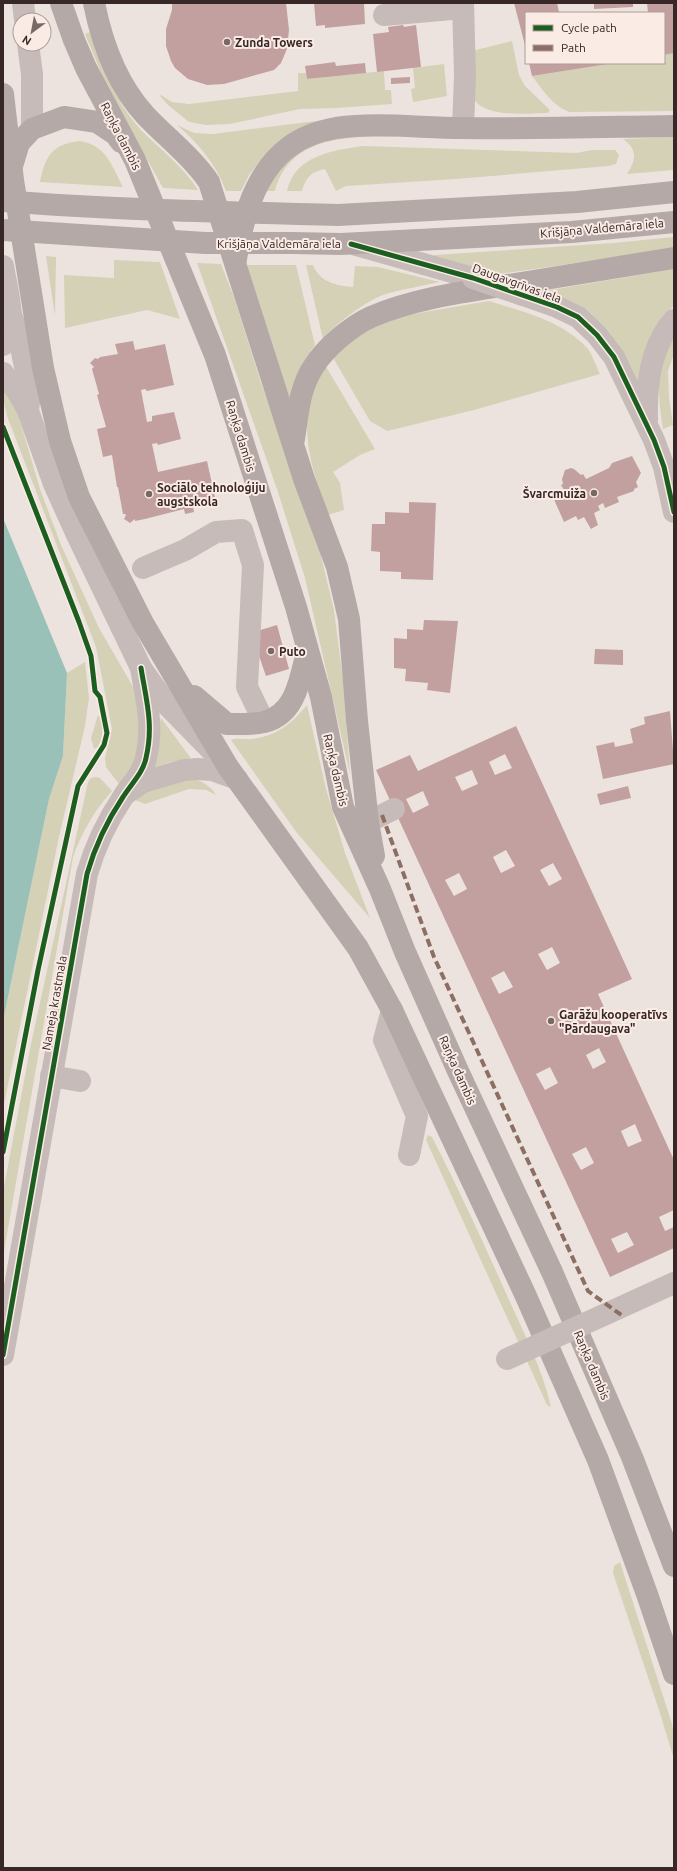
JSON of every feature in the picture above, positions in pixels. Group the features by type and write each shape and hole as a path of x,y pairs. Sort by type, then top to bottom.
{"main road":[{"name":"Raņķa dambis","path":"62,3 74,40 86,68 135,160 216,355 296,607 321,697 343,807 458,1071 552,1272 632,1457 674,1566"},
{"path":"94,3 100,31 108,53 123,83 145,115 200,168 209,182 304,479 337,568 349,619 357,721 368,822 380,889"},
{"path":"3,94 11,169 43,368 60,441 79,496 130,598 156,646 181,685 232,773 358,948 392,1010 525,1294 598,1460 647,1594 674,1674"},
{"path":"11,169 19,143 32,129 64,117 97,122 115,134 135,160"},
{"path":"235,261 241,229 258,184 277,158 288,148 300,140 323,131 353,126 463,128 674,126"},
{"path":"3,201 62,206 338,215 577,202 674,192"},
{"name":"Krišjāņa Valdemāra iela","path":"3,230 205,242 346,244 572,232 674,222"},
{"path":"294,446 299,400 314,366 339,338 369,318 391,309 465,292 674,258"},
{"path":"181,685 227,724 264,722 278,716 291,702 298,688 308,650"}],"street":[{"path":"384,15 463,6 463,128"},
{"path":"29,52 32,74 32,129"},
{"name":"Daugavgrīvas iela","path":"346,244 473,278 557,307 578,317 597,335 614,357 647,425 664,467 674,512"},
{"path":"3,266 11,314 19,337 30,392 28,411"},
{"path":"3,345 9,337 11,314"},
{"name":"Daugavgrīvas iela","path":"647,425 646,401 649,374 658,347 674,320"},
{"path":"3,373 17,391 28,411 54,484 141,668 168,706 232,773"},
{"path":"143,568 186,550 216,532 242,530 253,565 248,687 264,722"},
{"name":"Nameja krastmala","path":"3,1355 87,874 94,849 123,796 138,776 146,760 149,744 149,707 141,668"},
{"name":"Nameja krastmala","path":"123,796 143,782 184,770 198,769 232,773"},
{"path":"368,822 394,809"},
{"path":"392,1010 384,1040 418,1116 409,1155"},
{"path":"51,1076 80,1081"},
{"path":"507,1359 674,1284"}],"shaded area":[{"path":"90,32 112,88 128,113 147,136 193,182 198,190 163,188 107,87 85,34"},
{"path":"512,41 519,75 525,86 550,110 548,113 519,114 496,112 486,109 478,104 473,97 471,82 472,51"},
{"path":"674,53 674,111 569,112 558,106 544,92 532,76 608,64 665,64 665,55"},
{"path":"444,64 447,96 413,102 411,89 415,88 413,68"},
{"path":"384,71 385,90 391,90 392,104 300,109 230,124 206,125 189,122 168,105 160,96 161,95 172,102 189,104 298,91 298,73 306,73 307,79"},
{"path":"324,120 262,159 249,175 241,191 226,191 212,163 192,139 177,125 194,133 213,134"},
{"path":"338,135 397,135 395,137 359,137 341,139 323,143 307,149 293,159 282,173 275,191 262,191 271,176 302,150"},
{"path":"674,137 674,170 627,174 633,164 634,155 631,147 623,139"},
{"path":"80,141 89,143 102,152 111,164 123,187 40,182 44,165 51,153 56,148 63,145"},
{"path":"363,146 576,153 592,150 615,150 619,155 616,164 609,166 456,179 346,186 336,191 325,169 310,176 305,182 302,191 287,191 291,179 306,162 328,153"},
{"path":"674,237 674,249 492,275 435,258 434,255 613,243"},
{"path":"46,256 56,257 55,316"},
{"path":"114,260 160,262 180,319 147,310 65,328 64,275 114,278"},
{"path":"197,263 221,264 235,300 261,383 314,527 334,610 343,681 350,774 305,578 277,489"},
{"path":"247,265 296,265 315,345 306,358 290,402"},
{"path":"306,265 313,265 316,271 324,279 330,282 353,287 355,266 378,267 440,282 378,297 352,313 335,326 323,339"},
{"path":"674,269 674,305 669,311 639,382 545,291"},
{"path":"489,301 516,309 555,324 567,331 588,349 600,374 474,410 387,431 370,421 332,356 351,336 395,317"},
{"path":"674,337 674,354 668,371 669,397 673,425 663,429 659,393 660,371 663,359"},
{"path":"325,365 375,449 360,455 333,472 340,483 344,510 328,515 313,470 307,424 308,409 312,393"},
{"path":"3,382 15,404 40,489 61,545 99,628 136,692 140,705 138,751 133,763 119,784 106,767 105,758 112,729 96,647 7,416 3,398"},
{"path":"85,662 89,698 85,726 59,837 3,1109 3,1021 49,799 63,756 67,673"},
{"path":"307,705 326,789 345,853 370,918 297,833 231,740 261,737 276,732 290,723"},
{"path":"98,715 103,727 98,747 94,749 91,738"},
{"path":"161,718 190,759 170,762 152,768"},
{"path":"184,777 206,784 216,795 206,790 189,789 145,804 135,800 149,790"},
{"path":"91,778 100,778 112,791 89,822 73,857 3,1257 3,1192 31,1044 88,782"},
{"path":"428,1135 432,1137 488,1252 537,1363 551,1407 547,1405 426,1140"},
{"path":"620,1562 672,1724 674,1734 674,1759 613,1573 614,1566"}],"water":[{"path":"3,518 67,673 63,756 49,799 3,1021"}],"building":[{"name":"Zunda Towers","path":"172,3 286,3 289,30 287,49 281,63 274,70 224,84 207,85 188,79 175,68 166,46 166,29 172,10"},
{"path":"314,3 364,3 365,24 325,28 325,25 316,26"},
{"path":"514,3 557,3 559,12 525,12 525,45"},
{"path":"594,3 633,3 633,7 594,9"},
{"path":"647,3 674,3 674,53 665,55 665,12 648,12"},
{"path":"403,25 404,27 416,25 421,67 377,72 373,34 389,32 388,27"},
{"path":"335,62 336,66 365,63 366,73 307,79 305,66"},
{"path":"529,64 608,64 532,76"},
{"path":"410,77 410,83 391,84 391,78"},
{"path":"133,341 135,350 165,344 174,385 147,391 145,389 141,390 147,422 152,421 152,416 174,412 181,439 158,445 157,443 152,444 158,472 207,461 216,502 193,507 194,512 185,514 184,509 135,521 135,519 130,523 124,519 126,515 123,514 112,455 103,457 97,429 106,427 97,395 99,394 92,369 94,367 90,363 95,358 98,359 100,357 118,354 115,344"},
{"name":"Švarcmuiža","path":"632,456 641,473 636,482 638,487 634,489 634,491 617,497 619,502 605,508 603,503 598,506 600,510 594,513 598,525 591,529 584,517 578,520 576,516 564,522 552,495 564,490 561,485 563,484 562,479 565,470 571,468 574,469 581,475 583,474 586,479 609,468 612,463"},
{"path":"409,502 436,503 433,580 401,579 401,572 380,571 380,552 371,551 372,524 385,524 385,512 409,513"},
{"path":"424,620 458,621 450,693 427,690 428,683 405,681 406,669 394,668 394,638 407,639 407,629 423,630"},
{"name":"Puto","path":"277,625 289,669 266,676 251,633"},
{"path":"595,649 623,650 623,665 594,664"},
{"path":"670,711 674,764 603,779 596,746 614,742 615,747 633,743 630,729 645,724 644,717"},
{"name":"Garāžu kooperatīvs \"Pārdaugava\"","path":"516,726 632,979 598,994 674,1160 674,1210 659,1217 665,1231 674,1227 674,1248 610,1277 376,770 410,755 418,771","holes":["505,754 512,768 495,775 489,762","472,770 478,784 462,791 455,777","423,791 429,805 413,813 406,799","506,850 515,866 501,873 493,857","553,863 562,879 549,886 540,870","459,873 467,889 454,896 445,880","552,947 560,963 547,970 538,954","504,971 513,987 499,994 491,978","599,1048 606,1062 593,1069 586,1055","550,1067 558,1083 545,1090 536,1074","635,1124 642,1141 628,1147 621,1131","586,1147 594,1163 581,1170 572,1154","627,1232 634,1245 618,1253 611,1239"]},
{"path":"628,786 631,798 600,805 597,794"}],"marked path":[{"path":"382,815 434,957 588,1291 624,1317"}],"cycle path":[{"path":"351,244 473,278 557,307 578,317 597,335 614,357 654,440 664,467 674,512"},
{"path":"3,427 91,656 95,691 100,697 107,733 104,745 78,786 38,970 3,1152"},
{"path":"3,1355 87,874 98,844 112,815 140,774 146,758 149,723 141,668"}],"place":[{"name":"Zunda Towers","path":"227,42"},
{"name":"Švarcmuiža","path":"594,493"},
{"name":"Sociālo tehnoloģiju augstskola","path":"149,494"},
{"name":"Puto","path":"271,651"},
{"name":"Garāžu kooperatīvs \"Pārdaugava\"","path":"551,1021"}]}
